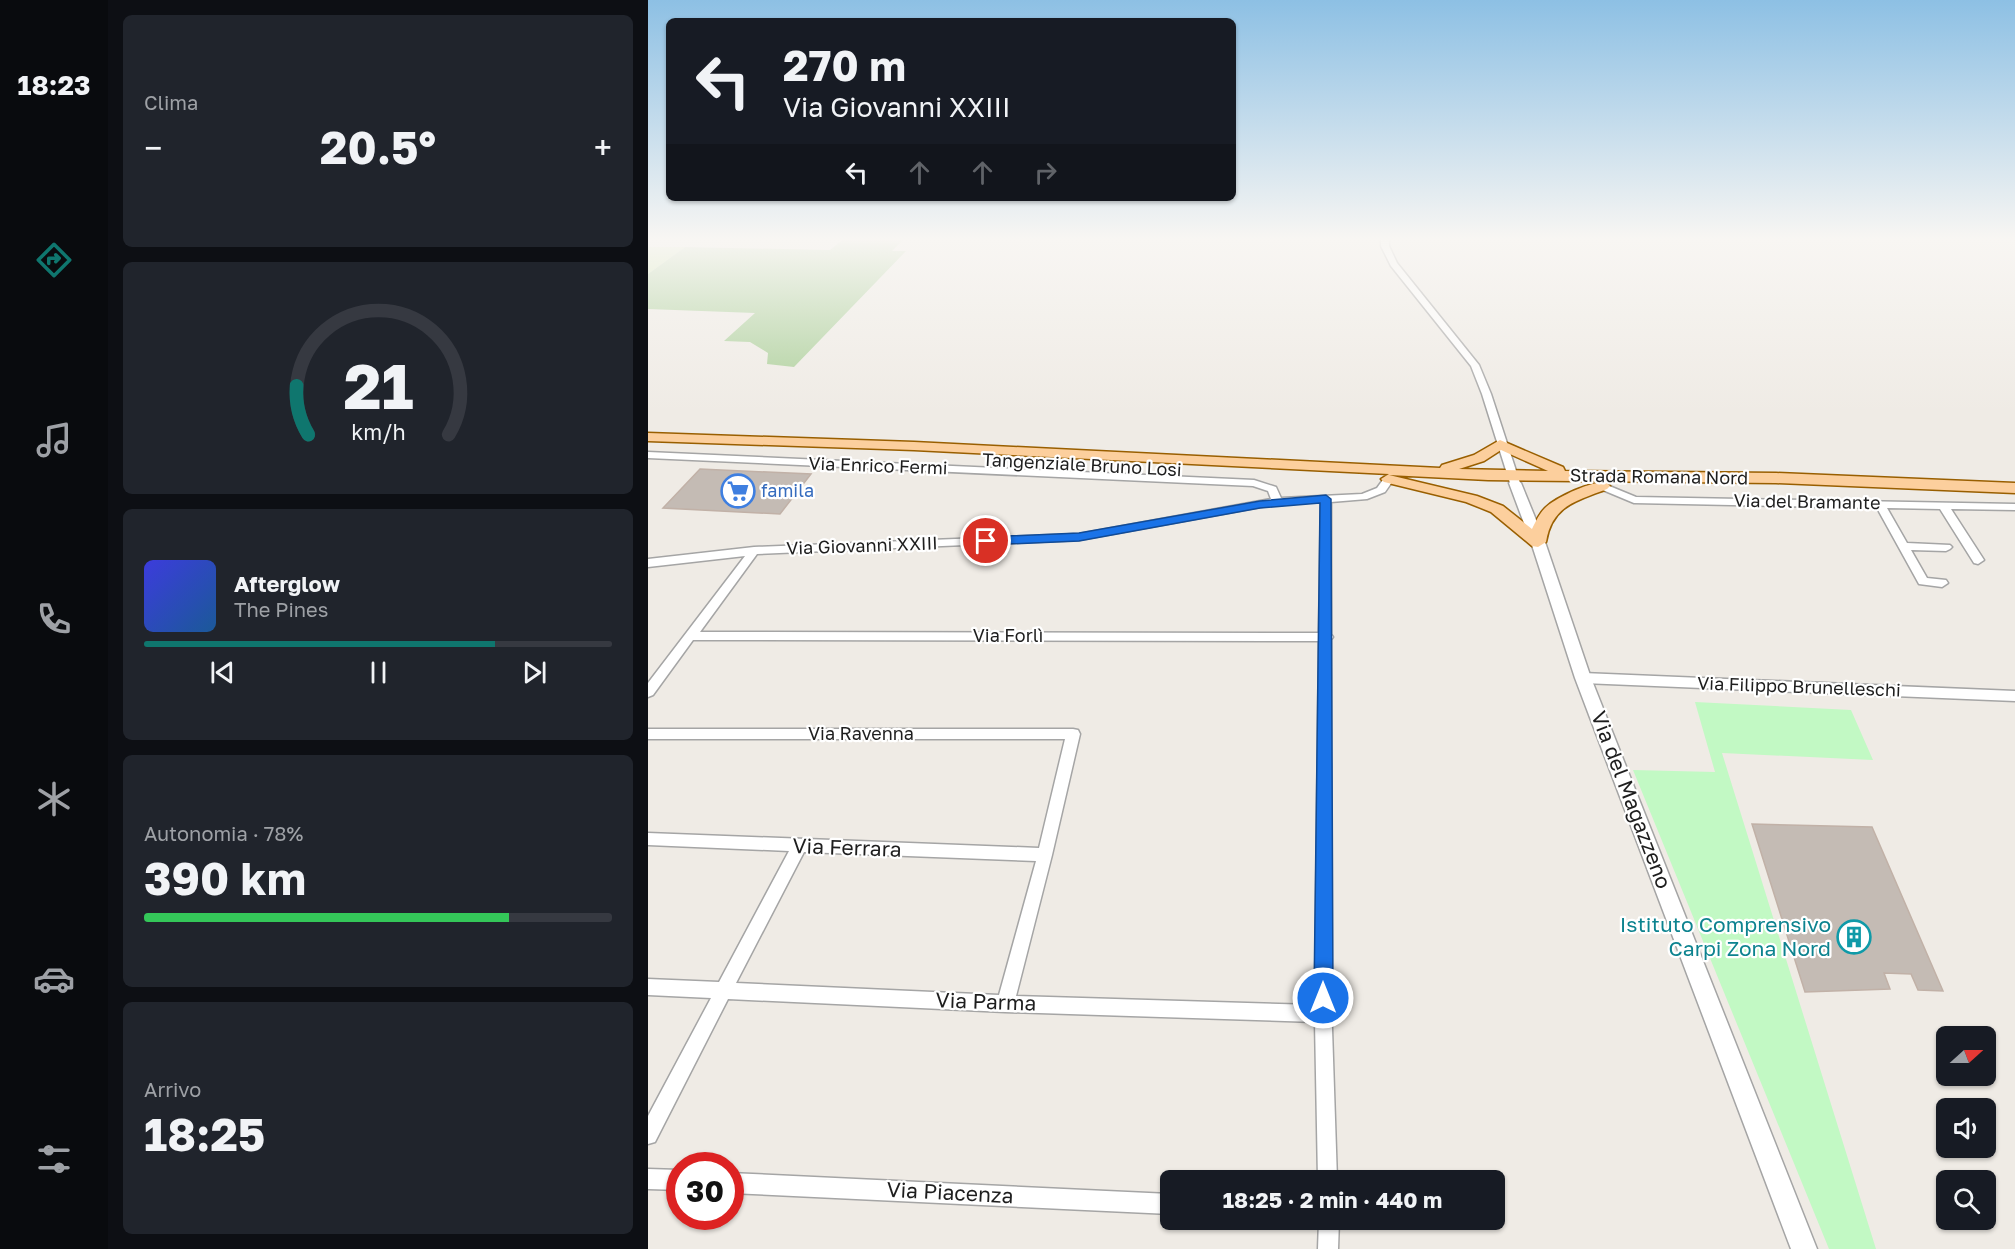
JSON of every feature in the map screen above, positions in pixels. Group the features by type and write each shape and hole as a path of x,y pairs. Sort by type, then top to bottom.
{"main road":[{"name":"Tangenziale Bruno Losi","path":"648,437 914,446 1423,472 1514,479"},
{"name":"Tangenziale Bruno Losi","path":"648,444 1389,480 1514,479"},
{"path":"1423,472 1466,463 1500,444 1534,461 1583,476"},
{"name":"Strada Romana Nord","path":"1514,479 1583,476 1776,478 1807,481"},
{"name":"Strada Romana Nord","path":"1514,479 1602,486 1807,481 2015,488"},
{"path":"1389,480 1471,499 1497,509 1538,542"},
{"path":"1538,542 1539,525 1548,513 1559,504 1602,486"}],"street":[{"path":"1419,295 1475,365 1484,384 1500,444 1514,479"},
{"name":"Via Enrico Fermi","path":"648,455 1254,483 1272,489 1277,501"},
{"name":"Via del Magazzeno","path":"1514,479 1538,542 1583,678 1804,1249"},
{"name":"Via Giovanni XXIII","path":"648,563 754,551 1079,537 1277,501 1372,495 1381,490 1389,480"},
{"name":"Via del Bramante","path":"1602,486 1634,500 2015,507"},
{"path":"1326,499 1327,637 1323,1014 1328,1170"},
{"path":"1880,504 1923,581 1941,583"},
{"path":"1943,505 1978,560"},
{"path":"1903,546 1946,547"},
{"path":"648,692 754,551"},
{"name":"Via Forlì","path":"690,636 1327,637"},
{"name":"Via Filippo Brunelleschi","path":"1583,678 2015,696"},
{"name":"Via Ravenna","path":"648,734 1073,734 1045,855"},
{"name":"Via Ferrara","path":"648,839 1045,855"},
{"path":"648,1135 799,846"},
{"path":"1005,1004 1045,855"},
{"name":"Via Parma","path":"648,987 1005,1004 1323,1014"},
{"path":"648,1179 666,1180"},
{"name":"Via Piacenza","path":"744,1184 1160,1204"},
{"path":"1328,1249 1329,1230"}],"green space":[{"path":"648,295 863,295 794,367 767,364 768,353 750,342 724,341 755,313 648,309"},
{"path":"1695,702 1851,710 1873,760 1722,753 1876,1249 1829,1249 1633,770 1715,772"}],"building":[{"name":"famila","path":"700,469 811,474 780,514 663,508"},
{"name":"Istituto Comprensivo Carpi Zona Nord","path":"1752,824 1872,827 1943,991 1918,990 1911,974 1884,973 1890,989 1805,992"}],"place":[{"name":"famila","path":"738,491"},
{"name":"Istituto Comprensivo Carpi Zona Nord","path":"1854,937"}],"route":[{"path":"986,541 1079,537 1277,501 1326,499 1327,637 1323,998"}]}
